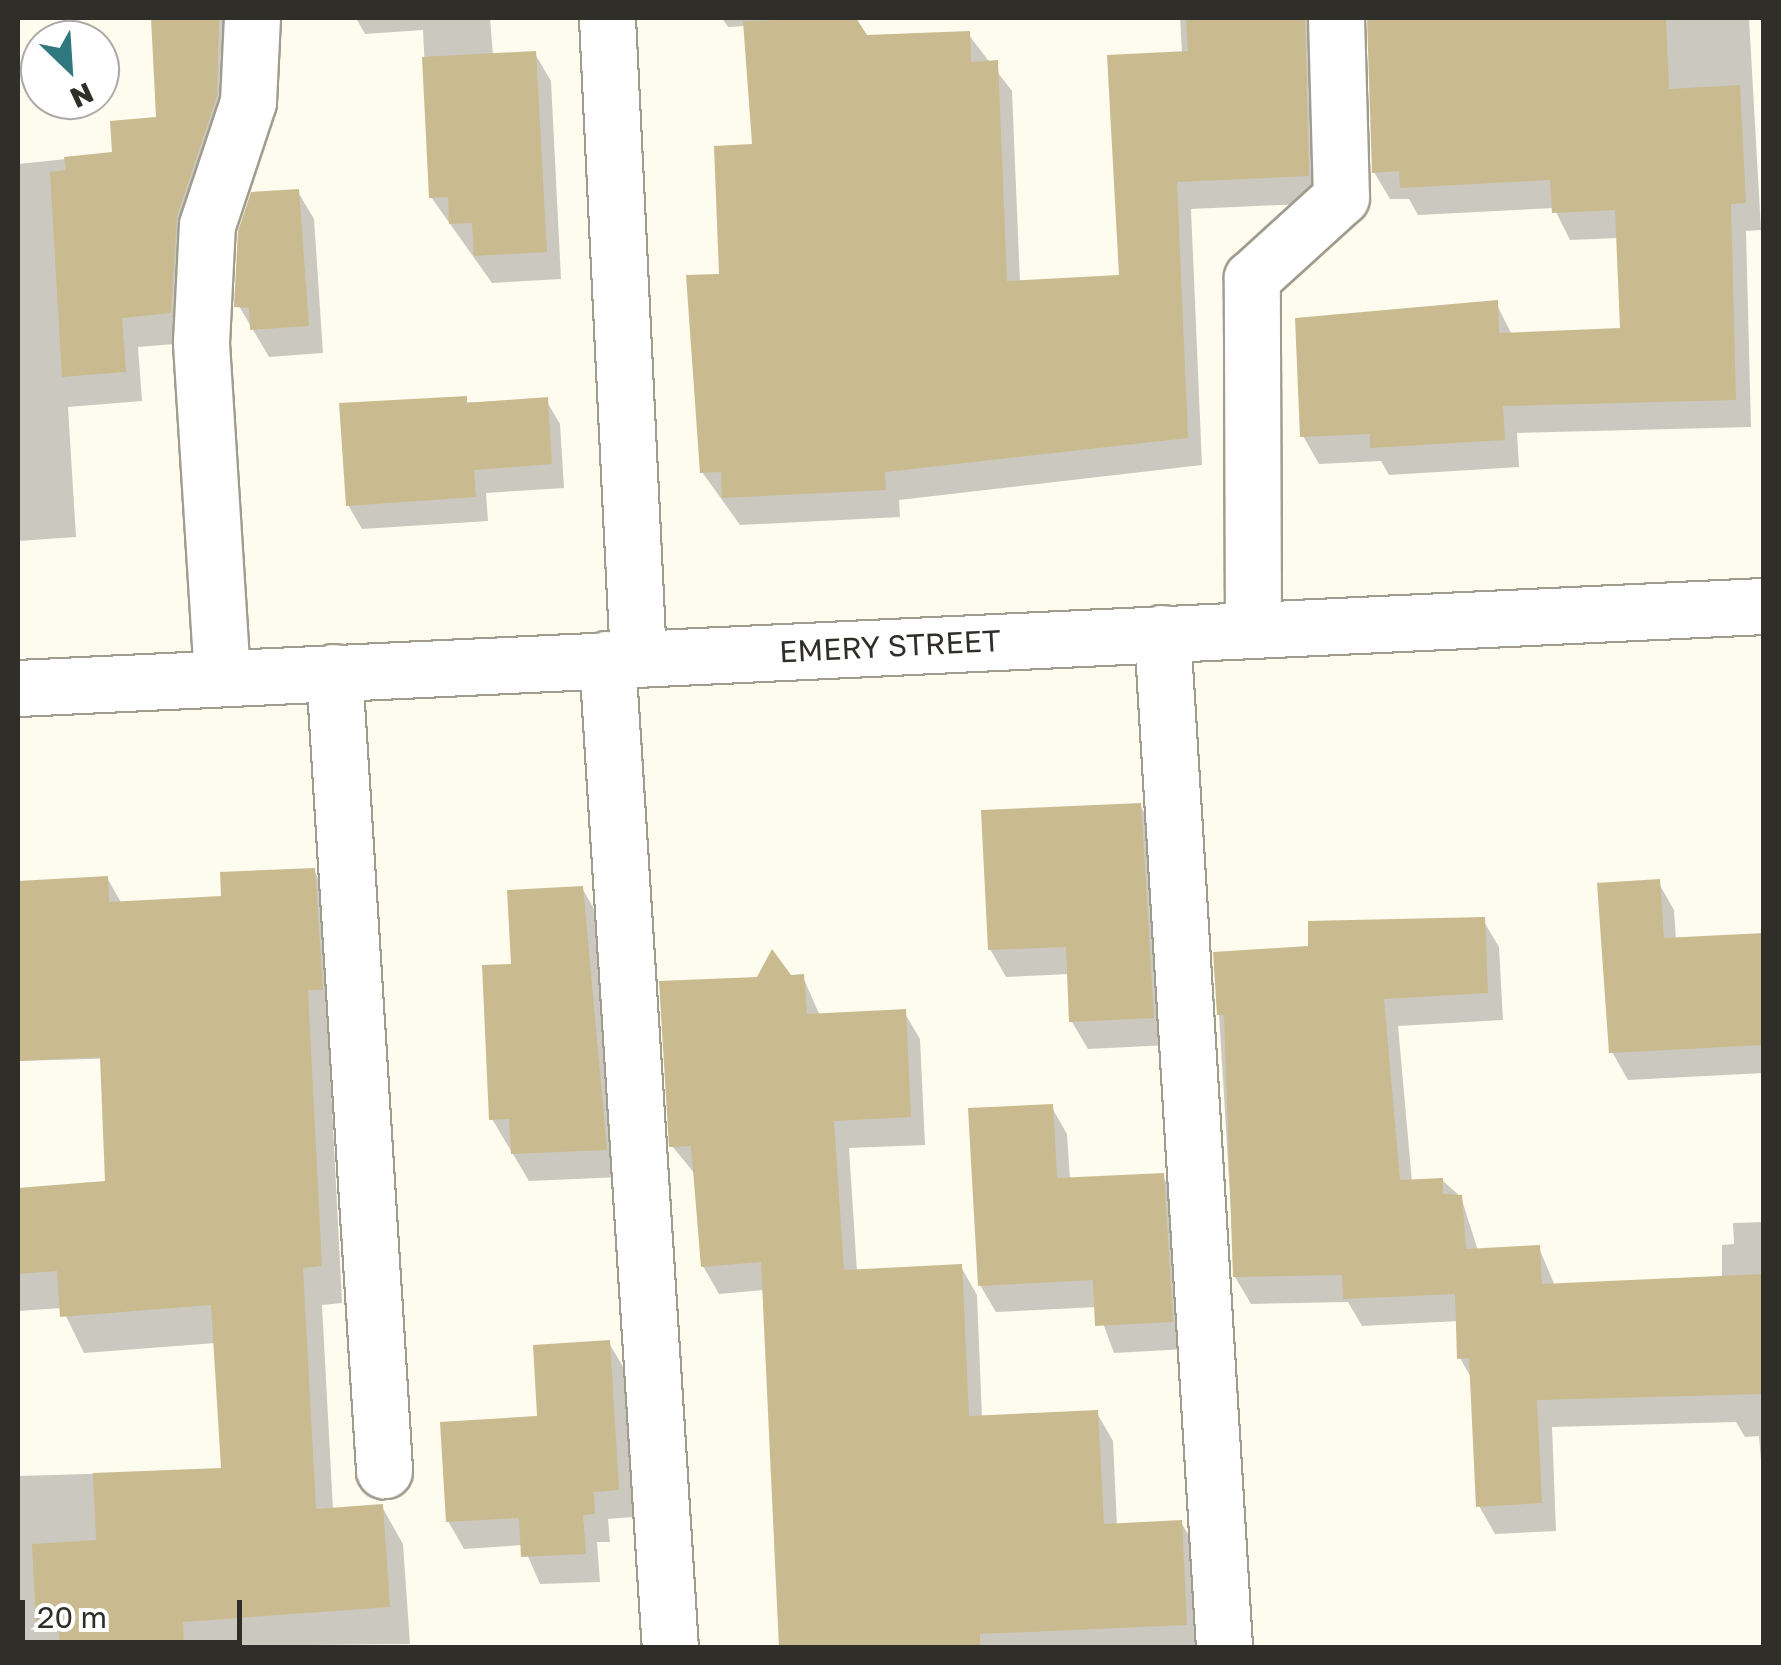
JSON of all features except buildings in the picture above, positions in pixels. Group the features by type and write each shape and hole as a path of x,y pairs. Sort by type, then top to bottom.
{"street":[{"path":"222,677 200,342 207,225 248,102 252,18"},
{"path":"607,18 622,659 670,1648"},
{"path":"1253,629 1252,278 1340,198 1336,18"},
{"name":"EMERY STREET","path":"18,688 1764,606"},
{"path":"1162,633 1224,1648"},
{"path":"334,672 384,1470"}]}
